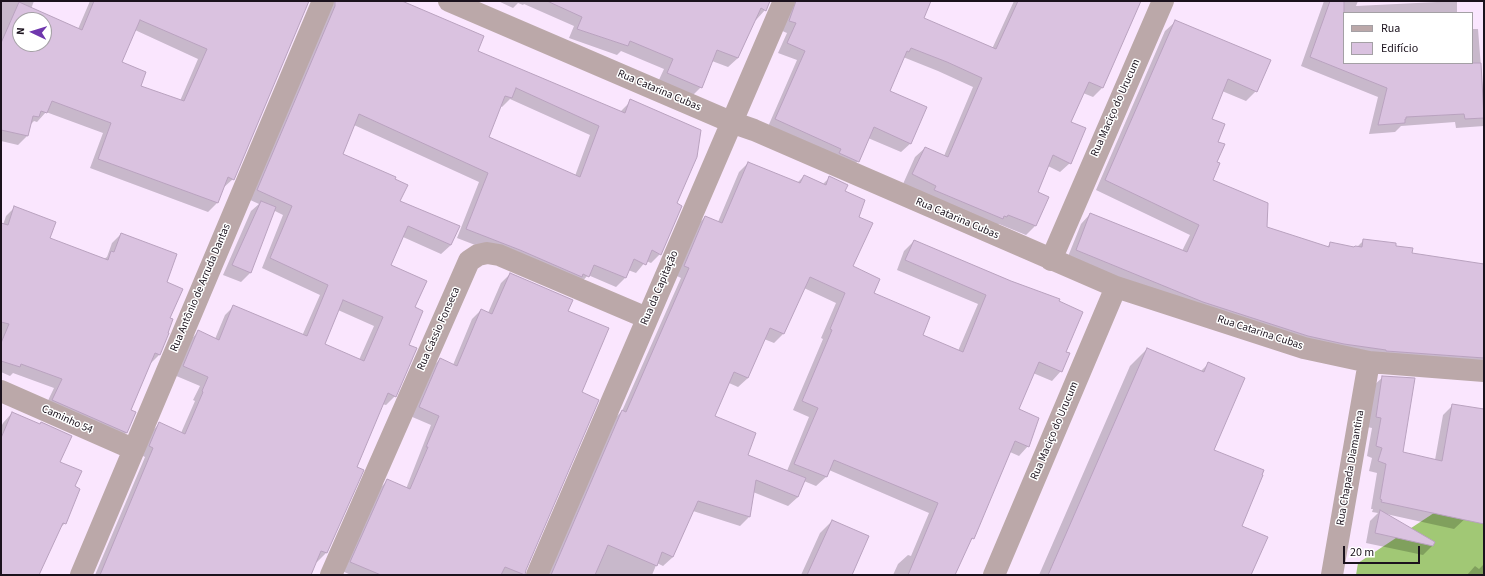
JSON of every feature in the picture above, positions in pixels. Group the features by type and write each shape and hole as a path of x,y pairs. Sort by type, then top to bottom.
{"street":[{"name":"Rua Antônio de Arruda Dantas","path":"81,575 323,1"},
{"name":"Rua Catarina Cubas","path":"449,1 731,122 754,130 1116,287 1304,348 1369,362 1484,371"},
{"name":"Rua da Capitação","path":"537,575 784,1"},
{"name":"Rua Maciço do Urucum","path":"1051,260 1163,1"},
{"name":"Rua Cássio Fonseca","path":"331,575 469,261 478,255 487,253 499,256 647,318"},
{"name":"Rua Maciço do Urucum","path":"994,575 1116,287"},
{"name":"Rua Chapada Diamantina","path":"1332,575 1369,362"},
{"name":"Caminho 54","path":"1,391 133,449"}],"green space":[{"path":"1484,480 1484,575 1356,575 1358,563"}],"building":[{"path":"94,1 309,1 234,180 228,177 218,203 98,159 111,123 52,101 47,113 41,111 39,117 33,116 28,136 1,130 1,43 12,18 12,52 52,52 52,17 82,30","holes":["140,20 207,49 184,101 141,86 146,72 122,62"]},
{"path":"335,1 402,1 484,36 478,51 625,113 630,99 701,130 697,157 677,203 682,206 661,255 652,250 646,265 634,259 626,278 594,265 589,277 583,274 582,277 520,250 466,229 488,173 359,114 343,154 396,177 395,179 408,185 400,201 460,226 451,245 408,226 391,265 427,281 415,307 423,311 409,345 417,348 396,397 388,393 357,467 364,470 327,553 321,551 311,575 100,575 153,448 149,446 159,422 185,434 203,392 202,391 208,377 183,366 198,330 219,340 233,305 307,336 328,285 270,258 292,206 257,190 335,6","holes":["516,88 599,126 580,177 489,137 505,96 512,98","343,300 383,317 364,361 325,344"]},
{"path":"547,1 770,1 766,11 761,8 738,58 717,50 702,88 667,73 673,59 630,41 628,46 577,29 582,17"},
{"path":"796,1 931,1 924,18 996,49 1018,1 1141,1 1103,88 1089,82 1071,122 1086,128 1071,164 1053,155 1038,192 1049,197 1036,226 1008,215 1007,217 1004,216 1003,219 934,190 936,186 912,174 925,147 948,157 982,78 947,62 911,48 909,52 907,51 890,91 927,107 911,144 874,127 859,162 839,153 841,149 775,119 805,51 787,43 796,23 789,21"},
{"path":"1330,1 1344,1 1343,64 1481,63 1484,118 1465,119 1464,114 1406,117 1405,123 1378,125 1387,88 1310,57"},
{"path":"19,2 42,12 15,12"},
{"path":"1175,20 1271,60 1257,92 1228,79 1212,119 1225,124 1218,142 1225,144 1217,162 1220,163 1213,180 1268,203 1267,227 1329,247 1330,242 1354,247 1362,247 1363,239 1396,243 1396,246 1413,248 1412,253 1484,264 1484,358 1386,351 1308,336 1203,302 1076,250 1090,213 1187,252 1199,225 1105,180"},
{"path":"748,162 800,183 804,175 826,185 829,176 848,185 845,191 865,200 859,217 873,223 853,266 880,279 874,293 930,317 923,335 963,352 986,295 905,260 914,240 1011,281 1060,299 1059,301 1083,312 1066,352 1070,353 1062,372 1039,362 1019,409 1039,418 1029,447 1015,441 974,539 972,538 955,575 908,575 938,503 834,460 827,477 794,464 818,408 802,401 832,330 830,329 845,293 810,277 784,334 770,328 748,378 734,372 715,416 756,433 748,455 806,478 798,497 756,480 750,517 698,501 673,557 662,552 657,566 608,545 595,575 551,575 622,410 626,412 689,268 684,266 705,216 722,223"},
{"path":"261,201 276,207 251,273 232,265"},
{"path":"14,206 56,222 50,238 108,260 111,251 114,252 121,233 177,254 167,282 183,289 170,318 173,319 160,355 155,353 131,410 136,412 127,433 52,400 62,379 21,364 20,367 1,361 1,343 9,324 1,322 1,223 8,225"},
{"path":"510,273 573,300 568,311 609,328 582,392 599,400 525,575 505,567 501,575 381,575 350,562 387,479 410,489 428,447 426,447 439,416 419,407 440,358 457,366 481,309 492,314"},
{"path":"1147,348 1204,372 1208,362 1245,378 1214,450 1264,470 1242,526 1268,537 1251,575 1048,575"},
{"path":"1382,376 1415,378 1403,452 1442,461 1452,404 1484,409 1484,524 1381,502 1382,500 1380,499 1386,464 1378,461 1382,448 1376,446 1381,418 1376,417"},
{"path":"12,412 40,424 41,422 72,436 60,462 82,471 75,486 80,489 66,524 63,523 39,575 1,575 1,438"},
{"path":"1380,510 1435,542 1433,546 1375,533"},
{"path":"832,520 869,536 852,575 807,575"}]}
